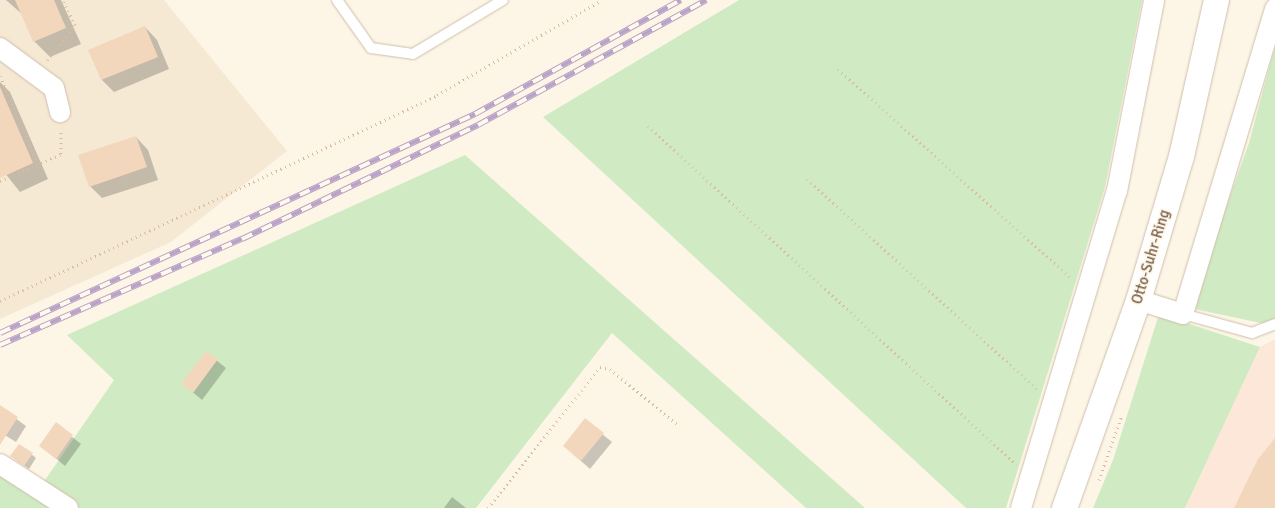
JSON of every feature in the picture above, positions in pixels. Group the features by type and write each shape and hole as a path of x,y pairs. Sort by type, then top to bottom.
{"street":[{"path":"1022,508 1088,294 1132,127 1154,0"},
{"name":"Otto-Suhr-Ring","path":"1064,508 1138,300 1181,156 1216,0"},
{"path":"1138,300 1183,314 1275,9"},
{"path":"0,48 54,88 60,112"},
{"path":"0,464 68,508"}],"lane":[{"path":"337,0 371,48 413,54 503,0"},
{"path":"1183,314 1252,333 1275,324"}],"path":[{"path":"36,74 74,25 63,0"},
{"path":"0,300 34,282 438,95 602,0"},
{"path":"838,69 1088,294"},
{"path":"0,76 38,164"},
{"path":"0,180 61,154 60,112"},
{"path":"648,126 1031,477"},
{"path":"807,179 1055,405"},
{"path":"488,508 600,367 610,369 678,425"}],"shaded area":[{"path":"0,0 164,0 287,151 171,242 0,319"},
{"path":"1275,339 1275,508 1185,508 1260,347"}],"green space":[{"path":"739,0 1142,0 1105,187 1006,508 966,508 543,117"},
{"path":"1275,46 1275,320 1270,325 1190,308 1249,143"},
{"path":"465,155 865,508 806,508 612,333 476,508 0,508 0,473 34,496 114,380 67,335"},
{"path":"1159,314 1260,347 1185,508 1093,508 1113,460"}],"building":[{"path":"15,0 54,0 66,28 33,42"},
{"path":"145,26 158,57 101,80 88,50"},
{"path":"0,87 33,163 0,178"},
{"path":"136,136 147,167 89,187 78,155"},
{"path":"206,351 218,359 193,393 181,384"},
{"path":"0,405 18,417 0,445"},
{"path":"585,418 604,433 581,461 563,446"},
{"path":"56,422 73,435 56,459 39,446"},
{"path":"1275,438 1275,508 1234,508 1258,459"},
{"path":"19,444 33,453 24,466 10,456"}],"railway":[{"path":"0,333 475,114 681,0"},
{"path":"0,345 242,239 478,125 706,0"}]}
